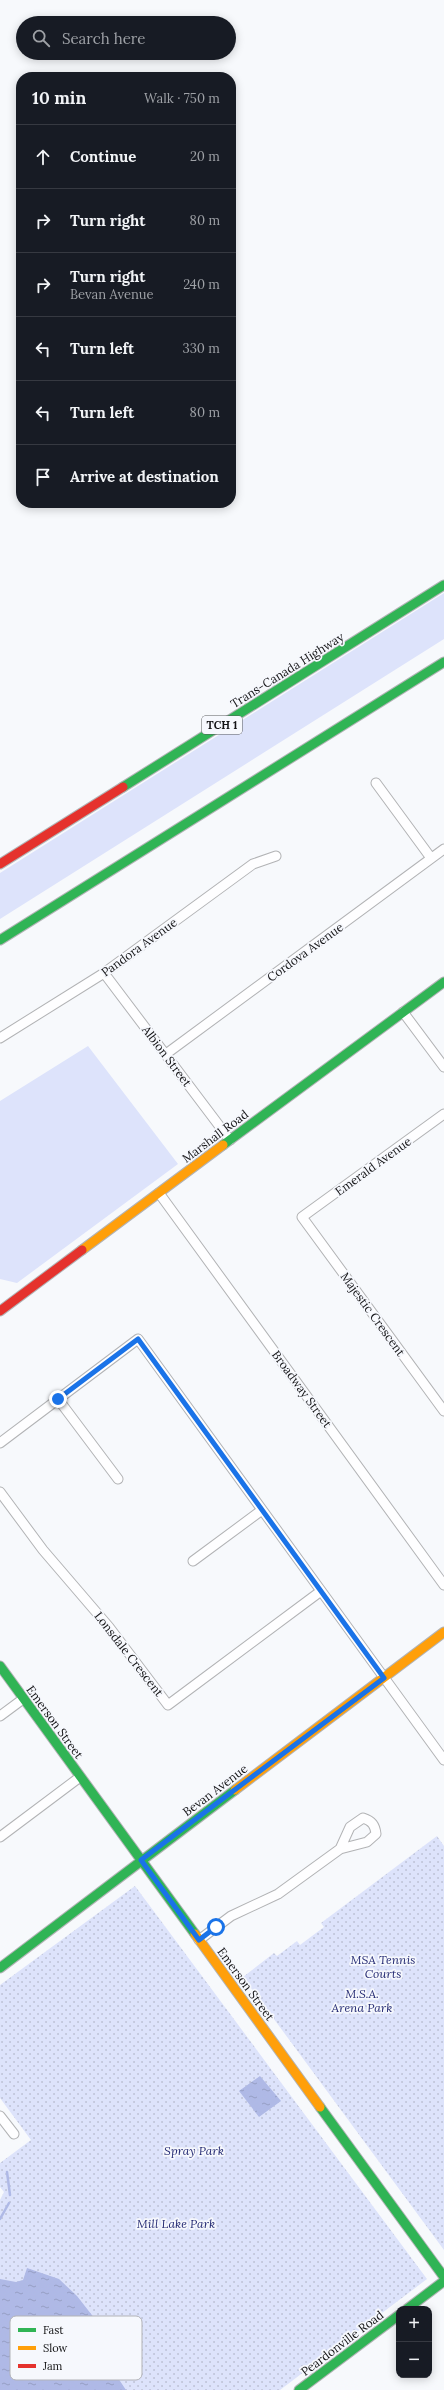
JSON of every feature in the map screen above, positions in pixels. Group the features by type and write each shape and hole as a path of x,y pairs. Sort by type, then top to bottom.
{"main road":[{"name":"Trans-Canada Highway","path":"0,864 444,585"},
{"path":"0,940 444,662"},
{"name":"Marshall Road","path":"0,1311 444,982"},
{"name":"Bevan Avenue","path":"0,1968 444,1632"},
{"name":"Emerson Street","path":"0,1666 444,2277"},
{"path":"411,2306 444,2281"},
{"name":"Peardonville Road","path":"299,2390 396,2317"}],"street":[{"path":"376,783 431,858"},
{"name":"Cordova Avenue","path":"166,1054 444,849"},
{"name":"Pandora Avenue","path":"0,1038 104,973 253,864 276,856"},
{"name":"Albion Street","path":"104,973 230,1140"},
{"path":"403,1012 444,1067"},
{"name":"Emerald Avenue","path":"302,1218 444,1114"},
{"name":"Broadway Street","path":"159,1193 444,1585"},
{"name":"Majestic Crescent","path":"302,1218 444,1411"},
{"path":"0,1443 138,1339 444,1760"},
{"path":"58,1399 118,1480"},
{"name":"Lonsdale Crescent","path":"0,1492 43,1550 109,1627 168,1705 321,1591"},
{"path":"193,1561 262,1510"},
{"path":"0,1716 24,1699"},
{"path":"0,1837 80,1777"},
{"path":"199,1940 231,1916 278,1894 340,1849"},
{"path":"0,2116 14,2134"}],"green space":[{"path":"444,593 444,639 0,919 0,873"},
{"path":"88,1046 178,1164 17,1283 0,1279 0,1101"},
{"name":"M.S.A. Arena Park","path":"437,1836 444,1846 444,2250 243,1977 274,1953 277,1956 297,1941 300,1945 324,1927 321,1923"},
{"name":"Mill Lake Park","path":"135,1886 427,2279 280,2390 0,2390 0,2200 4,2192 0,2187 0,2163 31,2140 0,2098 0,1985"}],"water":[{"path":"260,2076 281,2101 259,2117 239,2091"},
{"path":"27,2268 59,2279 77,2296 93,2316 10,2316 10,2380 119,2380 126,2390 0,2390 0,2279 16,2282 23,2280"}],"waterway":[{"path":"7,2172 10,2195"},
{"path":"0,2219 9,2203"}],"traffic: fast":[{"path":"123,787 444,585"},
{"path":"0,940 444,662"},
{"path":"223,1145 444,982"},
{"path":"0,1666 195,1934"},
{"path":"0,1968 235,1790"},
{"path":"320,2107 444,2277"},
{"path":"411,2306 444,2281"},
{"path":"299,2390 396,2317"}],"traffic: slow":[{"path":"82,1250 223,1145"},
{"path":"235,1790 444,1632"},
{"path":"195,1934 320,2107"}],"traffic: jam":[{"path":"0,864 123,787"},
{"path":"0,1311 82,1250"}],"route":[{"path":"58,1399 138,1339 384,1678 141,1860 199,1940 216,1927"}],"park label":[{"name":"MSA Tennis Courts","path":"383,1966"},
{"name":"Spray Park","path":"194,2150"}]}
